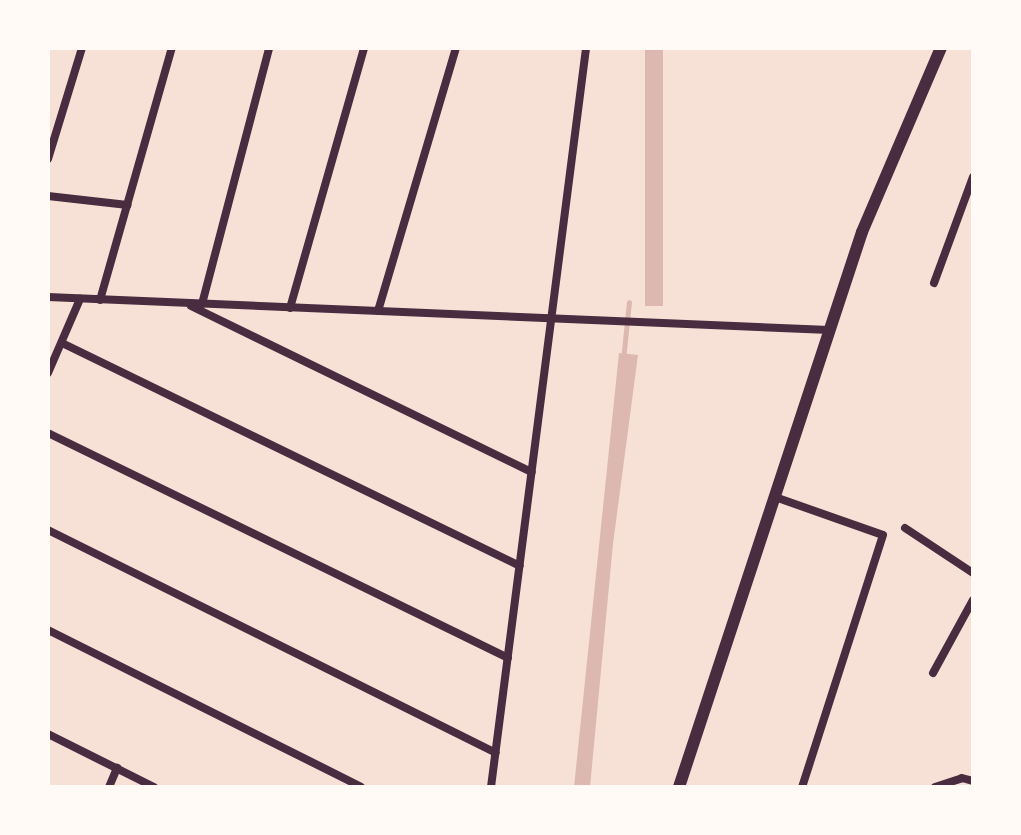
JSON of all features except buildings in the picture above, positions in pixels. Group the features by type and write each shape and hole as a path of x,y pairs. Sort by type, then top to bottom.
{"street":[{"path":"48,159 82,48"},
{"path":"100,300 172,48"},
{"path":"202,304 269,48"},
{"path":"290,308 364,48"},
{"path":"378,311 456,48"},
{"path":"491,787 586,50 573,48"},
{"path":"679,787 862,232 941,48"},
{"path":"934,283 973,177"},
{"path":"48,196 127,205"},
{"path":"48,297 829,330"},
{"path":"48,373 80,299"},
{"path":"187,304 532,472"},
{"path":"62,343 520,566"},
{"path":"48,433 508,658"},
{"path":"775,497 883,535 802,787"},
{"path":"905,528 973,573"},
{"path":"48,530 496,753"},
{"path":"933,673 973,600"},
{"path":"48,630 361,787"},
{"path":"48,734 154,787"},
{"path":"109,787 117,768"},
{"path":"935,787 962,778 973,781"}],"shaded area":[{"path":"645,48 663,48 663,306 645,306"},
{"path":"619,353 638,355 613,544 590,787 574,787"}],"waterway":[{"path":"623,360 629,302"}]}
